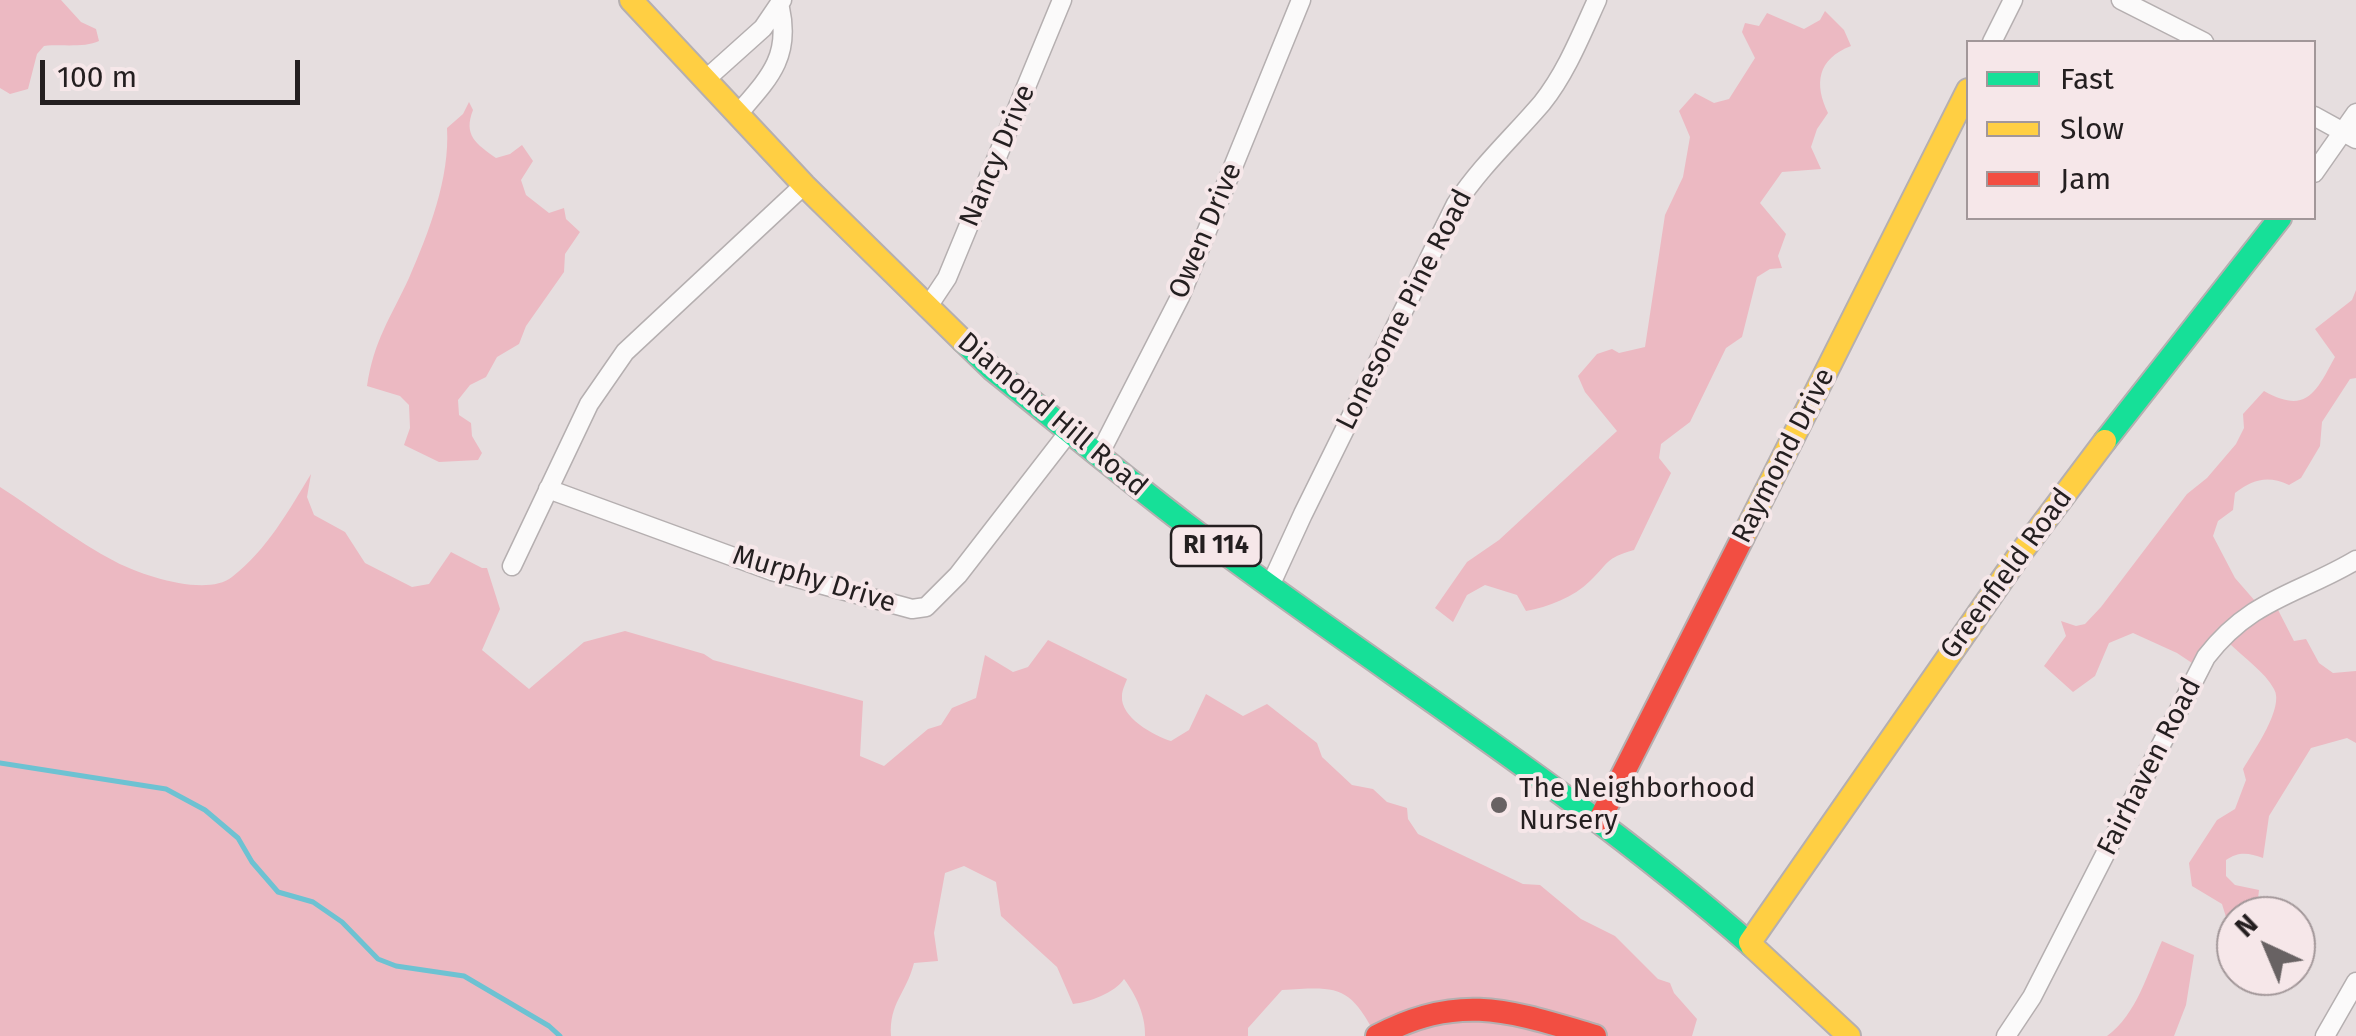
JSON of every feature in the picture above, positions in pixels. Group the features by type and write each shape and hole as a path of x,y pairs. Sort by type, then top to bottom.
{"street":[{"name":"Diamond Hill Road","path":"631,0 804,185 992,369 1270,586 1599,821 1750,942 1849,1036"},
{"name":"Nancy Drive","path":"927,308 955,260 1062,0"},
{"name":"Owen Drive","path":"1099,456 1180,297 1301,0"},
{"name":"Lonesome Pine Road","path":"1270,586 1456,204 1475,176 1559,78 1597,0"},
{"path":"1993,40 2013,0"},
{"path":"2121,0 2200,40"},
{"path":"705,80 762,28 781,4"},
{"path":"737,114 775,69 785,31 781,4"},
{"name":"Raymond Drive","path":"1599,821 1966,94"},
{"path":"2316,171 2348,136 2356,113"},
{"path":"2316,117 2348,136"},
{"path":"512,566 589,404 625,352 804,185"},
{"name":"Greenfield Road","path":"1750,942 2020,554 2278,220"},
{"name":"Murphy Drive","path":"548,489 772,571 912,609 926,607 958,575 1068,432"},
{"name":"Fairhaven Road","path":"2006,1036 2032,997 2206,657 2233,626 2268,602 2356,560"},
{"path":"2325,1036 2356,982"},
{"path":"1377,1036 1428,1011 1481,1008 1514,1013 1595,1036"}],"shaded area":[{"path":"0,0 61,0 81,22 96,29 99,41 44,46 37,54 28,89 10,94 0,88"},
{"path":"1825,11 1844,30 1851,46 1831,58 1820,82 1828,113 1811,147 1821,169 1782,172 1760,203 1786,234 1778,256 1782,268 1770,269 1757,277 1742,337 1726,348 1690,422 1661,444 1659,458 1671,473 1634,550 1612,558 1576,592 1526,611 1517,595 1485,585 1467,595 1453,622 1435,608 1467,562 1499,540 1617,431 1585,392 1578,376 1597,354 1645,347 1665,215 1683,177 1690,137 1679,111 1695,93 1714,103 1729,99 1755,58 1742,32 1745,23 1759,26 1767,13 1804,29 1820,20"},
{"path":"469,102 473,110 471,132 477,143 496,158 522,145 533,161 521,180 526,195 549,213 564,208 566,219 580,232 565,254 564,272 526,326 519,344 497,357 486,377 470,385 458,400 459,415 471,423 472,436 482,453 478,460 439,462 404,445 410,428 409,405 400,396 367,386 378,342 437,205 447,128 463,114"},
{"path":"2356,290 2356,378 2350,379 2322,422 2320,446 2301,478 2289,485 2261,480 2235,493 2233,510 2218,521 2213,536 2235,578 2262,609 2276,606 2294,641 2306,639 2319,663 2333,673 2356,671 2356,743 2347,738 2311,748 2269,816 2263,858 2244,854 2226,860 2226,876 2235,885 2259,890 2258,896 2216,896 2216,900 2192,886 2189,863 2217,820 2235,809 2246,780 2243,769 2275,707 2276,697 2270,683 2229,643 2204,671 2177,653 2133,633 2109,643 2095,676 2073,692 2044,666 2066,636 2061,621 2076,626 2085,624 2101,607 2187,494 2207,478 2236,444 2244,428 2243,414 2264,391 2291,401 2316,389 2335,357 2315,329 2352,300"},
{"path":"311,474 307,497 314,515 345,532 365,563 412,587 429,584 451,552 487,568 500,609 482,650 529,689 584,642 625,631 863,701 860,756 884,766 928,729 941,725 952,708 976,698 985,655 1013,672 1028,667 1048,640 1127,679 1122,696 1126,711 1147,730 1171,741 1189,730 1206,694 1243,716 1267,704 1317,743 1322,757 1352,785 1373,789 1387,802 1407,808 1408,819 1418,834 1523,884 1540,885 1581,919 1615,936 1658,979 1670,983 1697,1019 1692,1036 1376,1036 1349,998 1340,992 1316,989 1282,990 1248,1028 1248,1036 1145,1036 1139,1006 1124,979 1101,996 1073,1004 1057,967 1001,916 996,882 964,866 945,873 934,933 938,961 914,963 895,1007 891,1036 0,1036 0,487 116,562 158,578 207,585 232,577 256,555"},
{"path":"2162,941 2194,955 2186,1005 2174,1036 2107,1036 2134,1005"}],"waterway":[{"path":"0,763 166,789 205,810 238,838 252,862 278,892 313,902 342,922 378,959 396,966 464,976 560,1036"}],"traffic: fast":[{"path":"2105,441 2278,220"},
{"path":"963,341 992,369 1187,525 1545,782 1685,889 1752,946"}],"traffic: slow":[{"path":"631,0 804,185 963,341"},
{"path":"1743,537 1966,94"},
{"path":"1750,942 2020,554 2105,441"},
{"path":"1752,946 1849,1036"}],"traffic: jam":[{"path":"1599,821 1743,537"},
{"path":"1377,1036 1407,1022 1460,1010 1511,1013 1595,1036"}],"place":[{"name":"The Neighborhood Nursery","path":"1499,805"}]}
